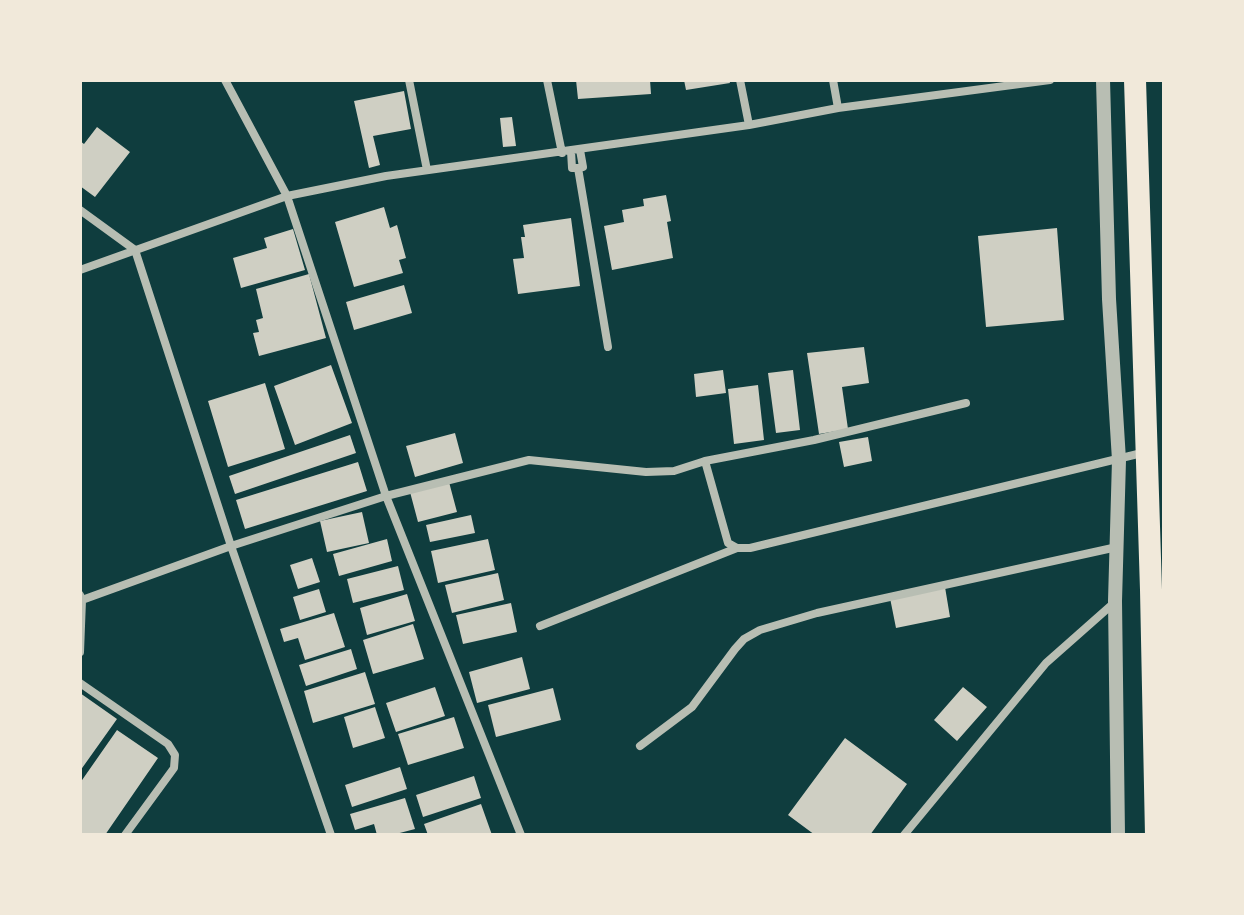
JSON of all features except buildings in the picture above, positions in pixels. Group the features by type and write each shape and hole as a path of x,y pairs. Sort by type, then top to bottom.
{"highway":[{"path":"1135,80 1156,835"}],"street":[{"path":"225,80 287,196 386,496 521,835"},
{"path":"409,80 427,170"},
{"path":"547,80 571,151 583,167 578,168 608,347"},
{"path":"740,80 749,125"},
{"path":"833,80 838,108"},
{"path":"80,270 287,196 427,170 749,125 838,108 1050,80"},
{"path":"1103,80 1109,299 1119,460 1115,601 1118,835"},
{"path":"80,210 135,250 231,546 331,835"},
{"path":"80,652 81,597 386,496 529,460 646,472 674,471 705,461 814,440 966,403"},
{"path":"540,626 737,548 750,548 1147,451"},
{"path":"705,461 724,533 728,543 737,548"},
{"path":"640,746 692,707 735,649 744,639 760,630 817,613 1117,547"},
{"path":"904,835 1046,663 1115,601"},
{"path":"80,683 168,744 175,755 174,768 125,835"}]}
